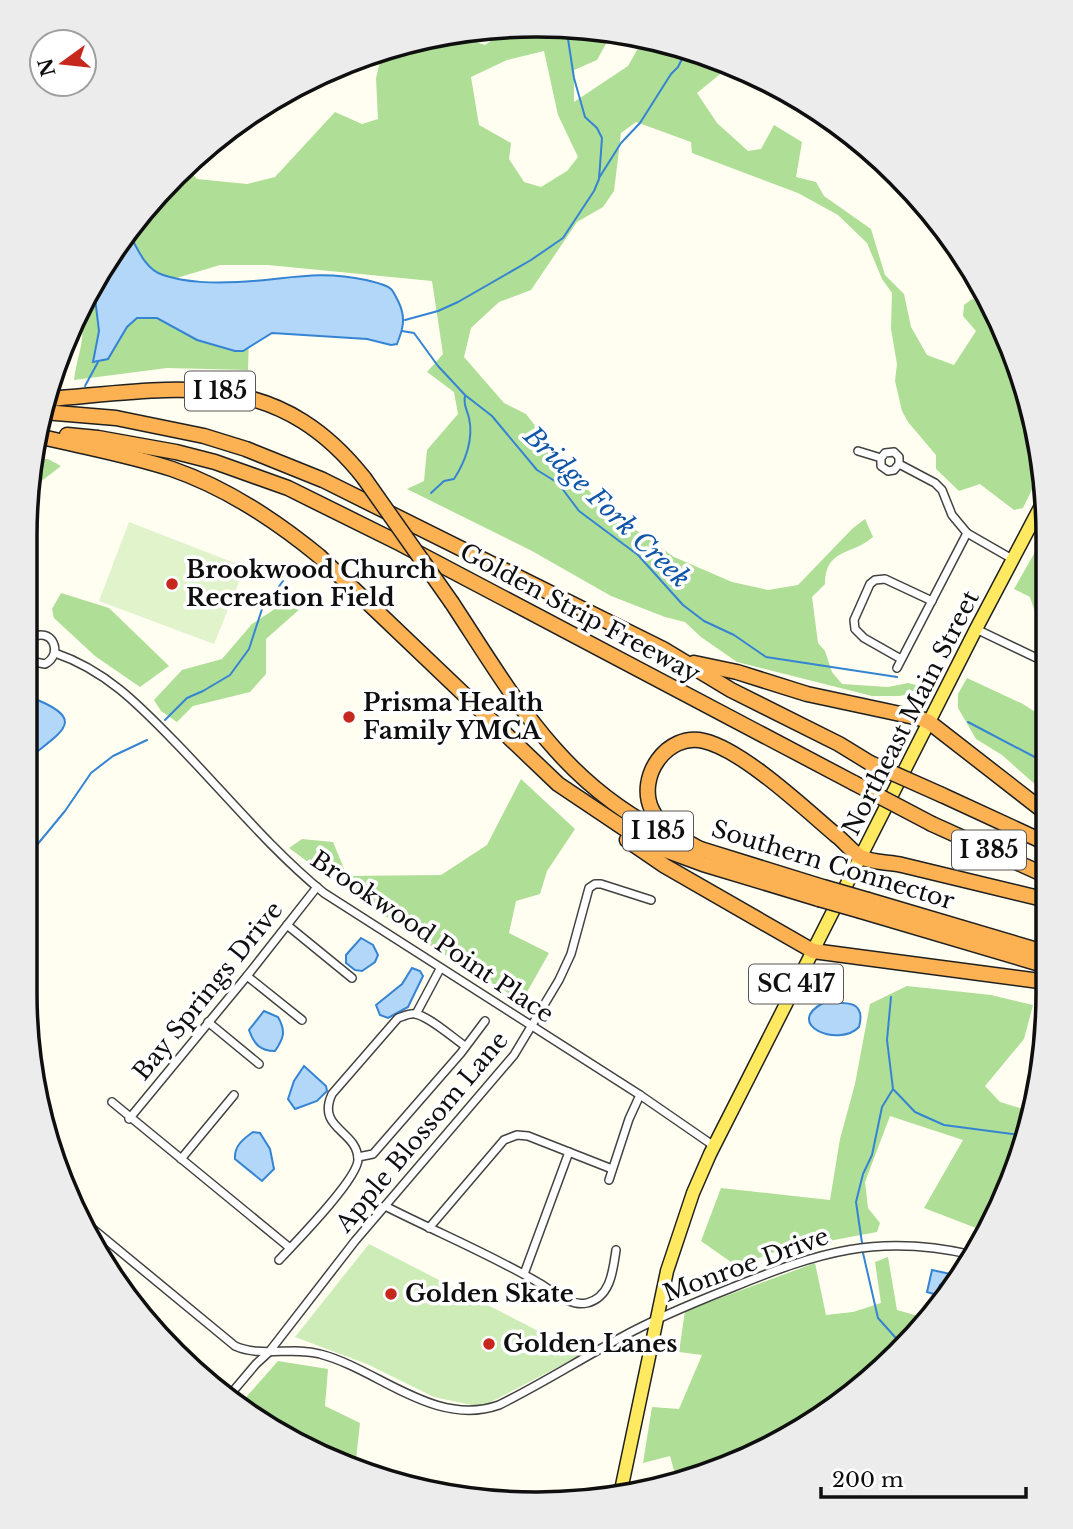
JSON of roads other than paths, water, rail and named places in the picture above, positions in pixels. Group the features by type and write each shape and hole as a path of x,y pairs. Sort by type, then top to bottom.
{"highway":[{"name":"Southern Connector","path":"56,398 190,389 237,395 276,408 315,429 345,456 364,478 452,603 527,718 559,757 603,796 654,829 700,849 821,893"},
{"name":"Golden Strip Freeway","path":"53,413 90,415 165,427 225,443 280,462 356,496 679,659 870,763 1036,839"},
{"name":"Golden Strip Freeway","path":"47,436 98,438 176,452 215,462 288,488 401,544 932,824 1036,871"},
{"name":"Southern Connector","path":"46,439 132,457 175,470 224,492 287,530 371,604 558,783 634,835 703,864 821,893 1036,962"},
{"path":"679,659 737,672 807,694 905,714 929,722 1036,805"},
{"path":"700,849 661,824 652,810 648,788 649,776 660,755 679,743 697,740 727,750 750,765 861,858 895,863 1036,897"},
{"path":"558,783 630,842 665,866 813,951 1036,981"},
{"name":"Southern Connector","path":"864,906 1036,950"}],"main road":[{"name":"Northeast Main Street","path":"622,1485 656,1319 676,1238 692,1193 976,629 1035,517"}],"street":[{"path":"858,451 881,458"},
{"path":"888,452 894,452 899,457 899,464 896,469 888,471 881,466 881,458 888,452"},
{"path":"899,464 935,483 942,491 952,515 967,533 1014,560"},
{"path":"897,668 967,533"},
{"path":"901,659 864,638 855,629 853,620 870,584 875,580 885,579 932,601"},
{"path":"976,629 1036,658"},
{"name":"Brookwood Point Place","path":"37,636 48,636 53,640 55,653 106,678 139,705 280,854 317,887 714,1146"},
{"path":"37,664 45,664 55,653"},
{"name":"Apple Blossom Lane","path":"234,1390 270,1352 355,1241 486,1089 531,1028 553,993 571,954 588,891 592,886 601,884 651,900"},
{"name":"Bay Springs Drive","path":"129,1119 317,887"},
{"path":"287,925 352,978"},
{"path":"416,1014 440,969"},
{"path":"247,976 302,1020"},
{"path":"279,1260 357,1168 358,1157 352,1143 330,1120 328,1102 398,1018 416,1014 465,1046"},
{"path":"358,1157 373,1154 485,1021"},
{"path":"208,1022 259,1064"},
{"path":"181,1159 234,1095"},
{"path":"609,1180 629,1119 640,1096"},
{"path":"112,1102 129,1119 290,1248"},
{"path":"429,1228 504,1140 517,1135 528,1136 612,1169"},
{"path":"524,1274 569,1152"},
{"path":"385,1206 524,1274 570,1302 586,1304 605,1293 612,1276 616,1250"},
{"name":"Monroe Drive","path":"100,1235 229,1342 251,1351 298,1350 323,1354 426,1401 453,1408 477,1410 505,1402 656,1319 815,1256 844,1249 894,1244 936,1247 963,1253"}],"water":[{"path":"133,241 152,269 181,280 229,282 332,275 366,280 391,289 399,303 403,319 397,344 367,339 272,333 243,351 235,351 197,340 157,318 137,318 127,327 108,359 93,362 99,331 95,302"},
{"path":"37,700 59,712 64,719 60,732 37,752"},
{"path":"361,938 373,945 378,955 375,962 362,971 355,970 346,963 346,955"},
{"path":"412,968 420,971 423,976 408,1007 388,1018 380,1015 376,1005 402,984"},
{"path":"823,1003 845,1003 856,1007 861,1018 859,1027 850,1033 839,1035 818,1031 809,1019 812,1011"},
{"path":"264,1011 278,1017 282,1026 282,1038 275,1051 258,1046 249,1030"},
{"path":"304,1066 326,1086 327,1091 317,1101 295,1109 288,1099 294,1081"},
{"path":"253,1132 260,1133 270,1149 274,1169 262,1181 235,1159 238,1147"},
{"path":"932,1270 949,1274 935,1294 927,1292"}],"waterway":[{"path":"405,320 458,302 531,260 563,238 594,191 599,179 602,138 597,128 585,117 574,78 568,38"},
{"path":"599,178 621,143 640,123 682,59"},
{"name":"Bridge Fork Creek","path":"402,331 414,333 438,366 465,395 492,416 537,470 558,483 579,511 638,555 683,605 704,621 734,635 766,657 897,677"},
{"path":"85,386 98,362"},
{"path":"431,493 444,481 454,479 465,458 470,434 465,396"},
{"path":"363,568 371,563"},
{"path":"165,720 187,698 230,675 249,649 262,609 283,581"},
{"path":"968,722 1036,758"},
{"path":"37,845 91,773 113,756 147,740"},
{"name":"Bridge Fork Creek","path":"862,1243 856,1202 863,1174 872,1155 882,1107 893,1089 887,1040 891,997"},
{"path":"894,1090 915,1112 944,1125 1015,1134"},
{"name":"Bridge Fork Creek","path":"863,1253 878,1318 897,1339"}],"place":[{"name":"Brookwood Church Recreation Field","path":"172,584"},
{"name":"Prisma Health Family YMCA","path":"349,717"},
{"name":"Golden Skate","path":"391,1294"},
{"name":"Golden Lanes","path":"489,1344"}]}
